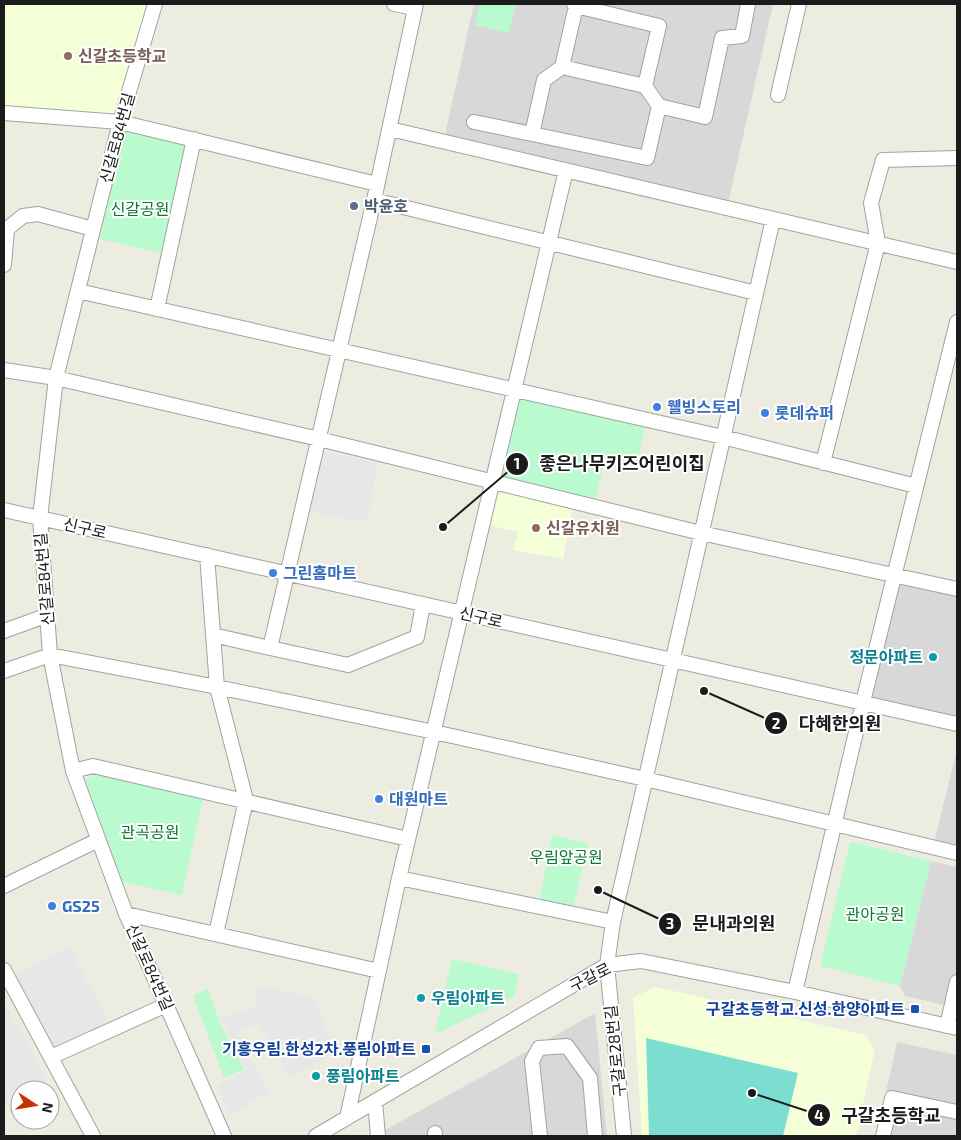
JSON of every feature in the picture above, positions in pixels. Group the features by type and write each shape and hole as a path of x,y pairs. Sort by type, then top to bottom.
{"street":[{"name":"신갈로84번길","path":"154,4 120,122 56,378 40,518 50,655 73,771 126,914 224,1136"},
{"path":"270,648 378,184 416,6 394,4"},
{"path":"562,67 645,86 659,106 705,117 722,38 742,36 748,4"},
{"path":"778,95 799,4"},
{"path":"532,134 544,80 562,67 575,5 659,26 645,86"},
{"path":"474,122 647,158 659,106"},
{"path":"4,113 120,122 378,184"},
{"path":"390,129 957,262"},
{"path":"157,309 194,139"},
{"path":"823,463 878,243 871,203 884,160 957,158"},
{"path":"347,1118 408,839 566,170"},
{"path":"374,200 756,292"},
{"path":"4,265 7,229 22,216 38,214 93,229"},
{"name":"구갈로28번길","path":"624,1136 607,965 613,922 773,219"},
{"path":"78,291 723,437 916,486"},
{"path":"795,992 862,702 916,486 954,348 957,322"},
{"path":"4,370 56,378 319,439 701,533 957,590"},
{"name":"신구로","path":"4,510 957,724"},
{"path":"207,555 218,687 246,800 216,934"},
{"path":"213,635 348,665 416,636 423,604"},
{"path":"4,631 48,615"},
{"path":"4,671 50,655 218,687 434,732 645,779 957,853"},
{"path":"73,771 93,766 408,839"},
{"path":"4,886 98,840"},
{"path":"399,878 613,922"},
{"path":"126,914 379,971"},
{"name":"구갈로","path":"316,1136 607,965 641,961 795,992 952,1027"},
{"path":"4,970 93,1136"},
{"path":"952,1027 957,982"},
{"path":"51,1057 166,1005"},
{"path":"540,1136 532,1061 538,1048 567,1046 590,1078 595,1136"},
{"path":"883,1136 892,1098 957,1112"},
{"path":"375,1101 378,1136"}],"shaded area":[{"name":"신갈초등학교","path":"4,4 148,4 116,115 4,108"},
{"path":"474,4 773,4 728,203 444,140"},
{"path":"321,452 378,462 367,522 310,512"},
{"name":"신갈유치원","path":"504,492 573,508 563,559 513,550 518,532 489,525 496,495"},
{"path":"894,575 957,589 957,724 863,702"},
{"path":"957,749 957,853 933,847"},
{"path":"931,861 957,867 957,1008 905,996 900,986"},
{"path":"69,947 109,1023 53,1052 13,977"},
{"path":"254,985 316,998 332,1054 290,1078 258,1022 237,1034 269,1092 229,1115 218,1085 248,1070 220,1018 258,1005"},
{"path":"656,987 866,1035 875,1050 856,1136 642,1136 633,997"},
{"path":"5,1004 47,1078 44,1080 10,1080 10,1100 6,1102 4,1100"},
{"path":"595,1013 607,1136 374,1136 485,1075"},
{"path":"646,1038 798,1073 783,1136 649,1136"},
{"path":"897,1042 957,1055 957,1136 876,1136"}],"green space":[{"path":"480,4 516,4 509,33 475,25"},
{"name":"신갈공원","path":"125,127 187,143 165,254 100,239"},
{"path":"514,389 647,420 636,467 605,459 594,506 492,482"},
{"name":"관곡공원","path":"96,775 203,798 182,895 119,881 85,779"},
{"name":"우림앞공원","path":"552,835 588,843 573,909 539,902"},
{"name":"관아공원","path":"850,842 931,861 900,986 820,966"},
{"path":"452,959 519,974 514,997 435,1034"},
{"path":"208,989 222,1028 245,1069 224,1078 193,995"}],"place":[{"name":"신갈초등학교","path":"68,56"},
{"name":"박윤호","path":"354,206"},
{"name":"웰빙스토리","path":"657,407"},
{"name":"롯데슈퍼","path":"765,413"},
{"name":"좋은나무키즈어린이집","path":"443,527"},
{"name":"신갈유치원","path":"536,528"},
{"name":"그린홈마트","path":"273,573"},
{"name":"정문아파트","path":"933,657"},
{"name":"다혜한의원","path":"704,691"},
{"name":"대원마트","path":"379,799"},
{"name":"문내과의원","path":"598,890"},
{"name":"GS25","path":"52,906"},
{"name":"우림아파트","path":"421,998"},
{"name":"구갈초등학교.신성.한양아파트","path":"915,1009"},
{"name":"기흥우림.한성2차.풍림아파트","path":"426,1049"},
{"name":"풍림아파트","path":"316,1076"},
{"name":"구갈초등학교","path":"752,1093"}]}
